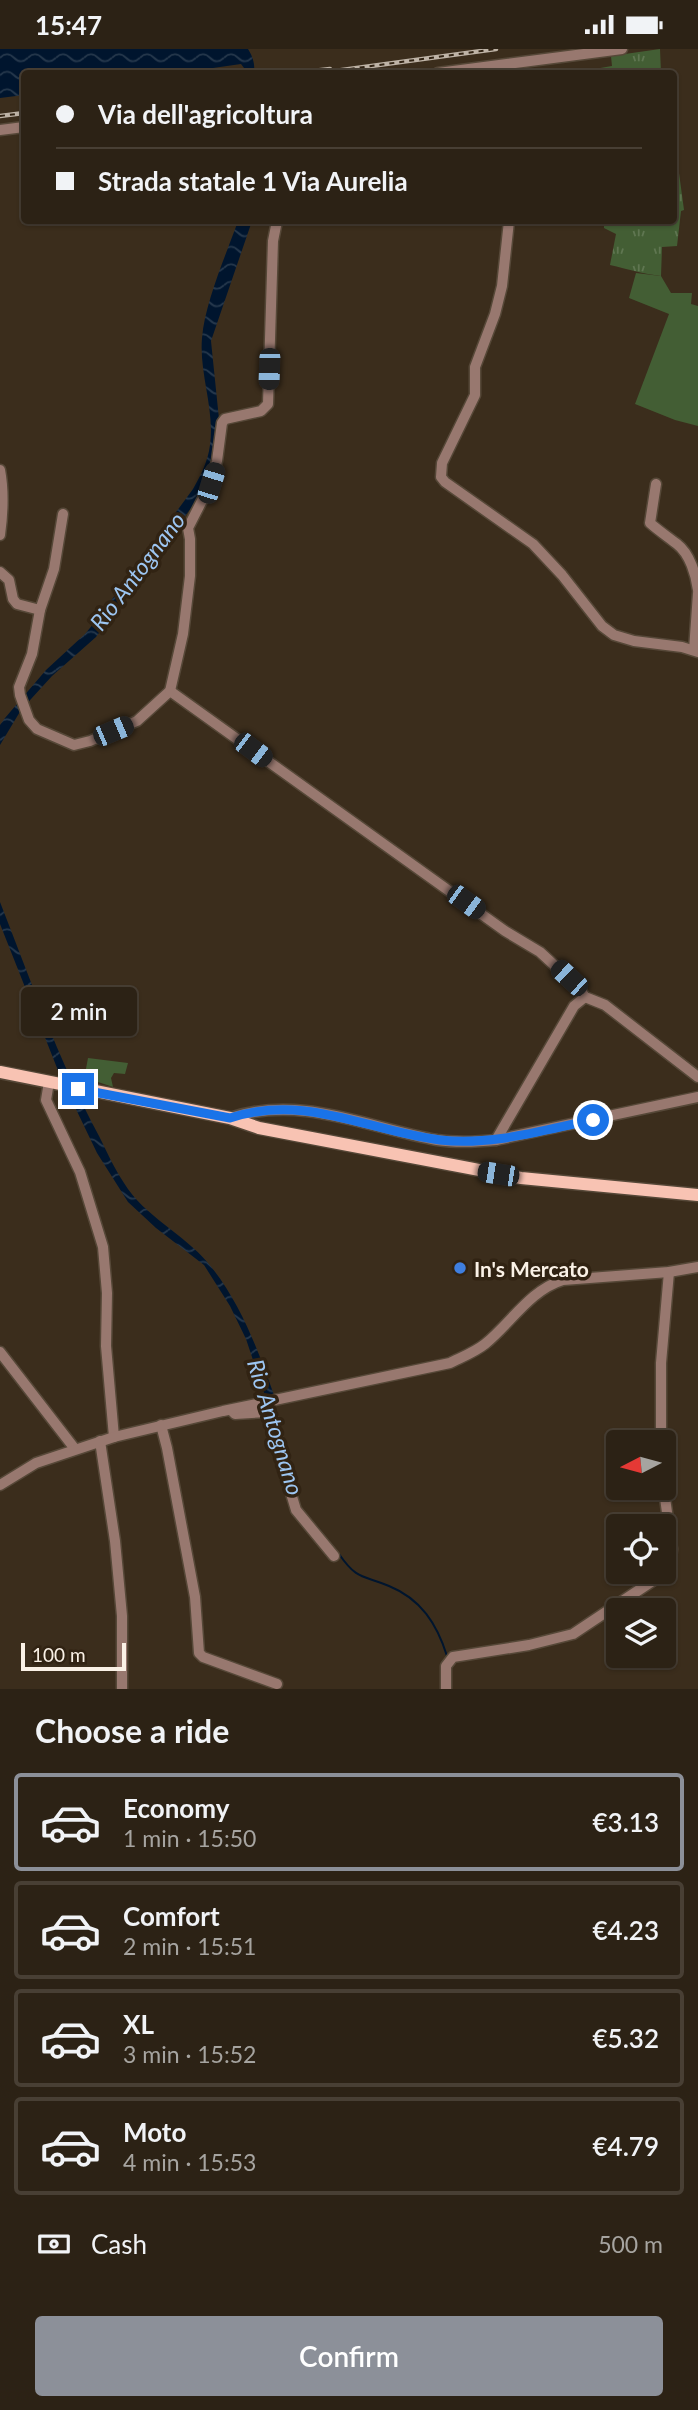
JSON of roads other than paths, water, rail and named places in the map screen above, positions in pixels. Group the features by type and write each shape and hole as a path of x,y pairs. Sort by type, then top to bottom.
{"main road":[{"path":"0,1072 230,1118 259,1128 474,1170 561,1182 698,1195"}],"street":[{"path":"505,69 622,49"},
{"path":"0,130 21,127"},
{"path":"63,514 54,569 40,610 32,655 19,687 26,712 37,729 74,745 137,721 170,691 183,634 190,576 188,528 211,483 222,423 225,419 261,411 268,404 273,241 276,224"},
{"path":"509,224 502,286 495,314 476,360 475,395 442,463 440,477 533,544 562,575 602,626 614,635 696,651 698,591 694,569 677,544 650,523 656,484"},
{"path":"0,470 3,506 0,535"},
{"path":"0,572 9,580 13,599 17,604 40,610"},
{"path":"170,691 505,931 540,953 579,988 585,997 605,1005 698,1077"},
{"path":"496,1140 573,1006 585,997"},
{"path":"51,1083 46,1100 80,1173 103,1247 107,1293 106,1346 114,1437"},
{"path":"230,1118 245,1113 277,1110 328,1113 438,1140 468,1142 496,1140 698,1097"},
{"path":"0,1485 36,1463 114,1437 450,1363 485,1345 540,1291 551,1284 575,1279 669,1272 698,1267"},
{"path":"661,1430 661,1363 669,1272"},
{"path":"0,1352 75,1449"},
{"path":"230,1410 235,1414 266,1412 273,1419 296,1510 334,1556"},
{"path":"161,1425 194,1586 199,1653 203,1657 277,1684"},
{"path":"100,1441 115,1541 122,1616 122,1689"},
{"path":"446,1689 446,1665 453,1657 573,1635 663,1574 671,1559 672,1549 665,1500"}],"water":[{"path":"0,49 248,49 254,67 254,70 240,70 244,68 241,64 199,70 21,70 21,95 0,98"},
{"path":"237,224 251,224 211,341 219,419 216,460 205,489 96,637 52,676 21,710 0,745 0,725 5,718 46,670 85,634 99,617 193,489 201,473 209,451 211,432 202,338 207,309"},
{"path":"0,902 58,1050 117,1172 142,1206 198,1252 230,1293 247,1326 274,1395 265,1396 246,1339 230,1306 204,1265 156,1228 128,1202 97,1153 61,1078 0,924"}],"waterway":[{"name":"Rio Antognano","path":"273,1404 278,1418"},
{"name":"Rio Antognano","path":"317,1527 333,1547"},
{"name":"Rio Antognano","path":"339,1554 356,1573 400,1591 419,1605 433,1623 447,1656"}],"railway":[{"path":"342,70 496,49"},
{"path":"321,70 330,69"},
{"path":"0,116 21,113"}],"place":[{"name":"In's Mercato","path":"460,1268"}]}
